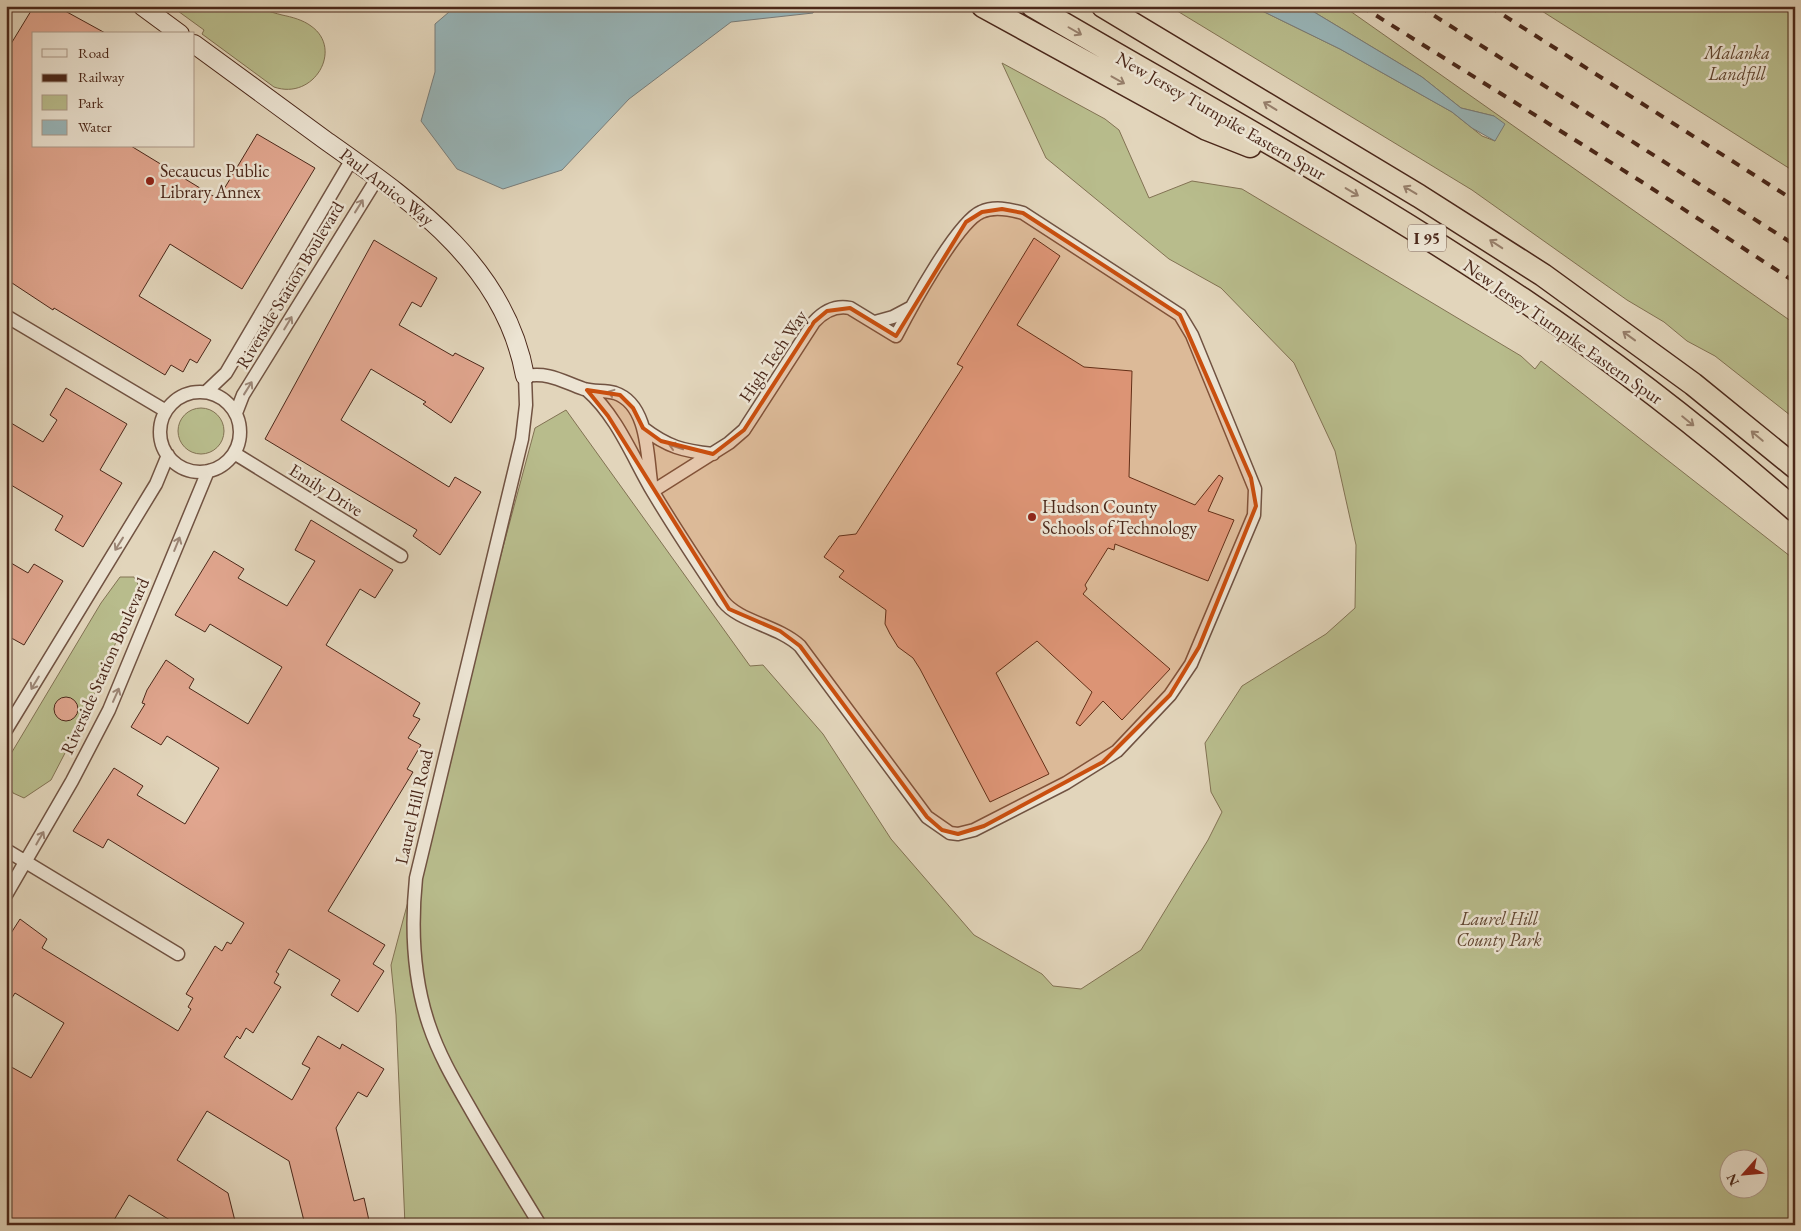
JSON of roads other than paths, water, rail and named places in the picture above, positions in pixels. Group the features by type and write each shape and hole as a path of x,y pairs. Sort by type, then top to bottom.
{"highway":[{"path":"983,6 1207,129 1322,174"},
{"name":"New Jersey Turnpike Eastern Spur","path":"1033,6 1322,174 1424,236 1555,322 1681,415 1795,510"},
{"name":"New Jersey Turnpike Eastern Spur","path":"1103,6 1427,200 1544,275 1693,384 1795,467"}],"street":[{"path":"142,6 177,32"},
{"name":"Paul Amico Way","path":"195,45 378,177 424,213 448,236 475,268 513,331 521,353 525,376"},
{"name":"Riverside Station Boulevard","path":"206,392 226,373 352,159"},
{"name":"Riverside Station Boulevard","path":"236,413 243,395 378,177"},
{"path":"587,390 596,398 612,420 653,491 729,609 780,631 800,646 927,818 950,833 966,833 984,826 1102,762 1131,738 1170,695 1182,679 1199,647 1254,515 1256,506 1255,489 1192,335 1180,315 1023,213 1002,209 982,212 966,222 910,308 894,318 875,322"},
{"name":"High Tech Way","path":"653,491 737,438 751,422 820,316 842,306 850,308 896,336 910,308"},
{"path":"6,316 166,411"},
{"path":"525,376 548,375 587,390 620,395 633,408 643,428 653,491"},
{"name":"Laurel Hill Road","path":"525,376 526,405 522,439 421,854 416,878 413,927 418,979 429,1024 437,1046 457,1086 540,1225"},
{"path":"206,392 223,399 236,413 239,421 240,437 234,453 223,464 208,471 191,471 183,468 168,455 160,434 166,411 182,397 206,392"},
{"path":"643,428 673,447 714,454"},
{"name":"Emily Drive","path":"234,453 400,556"},
{"path":"6,730 156,484 168,455"},
{"name":"Riverside Station Boulevard","path":"6,895 77,773 109,710 208,471"},
{"path":"6,850 178,954"}],"water":[{"path":"456,6 817,6 813,13 731,22 629,99 562,170 503,189 457,169 421,121 435,72 435,24"},
{"path":"1252,6 1304,6 1422,77 1461,108 1494,116 1505,124 1495,141 1472,128 1452,112 1340,49"}],"railway":[{"path":"1361,6 1642,182 1795,282"},
{"path":"1419,6 1795,245"},
{"path":"1489,6 1795,201"}],"place":[{"name":"Secaucus Public Library Annex","path":"150,181"},
{"name":"Hudson County Schools of Technology","path":"1032,517"}],"park label":[{"name":"Malanka Landfill","path":"1737,63"},
{"name":"Laurel Hill County Park","path":"1499,930"}]}
